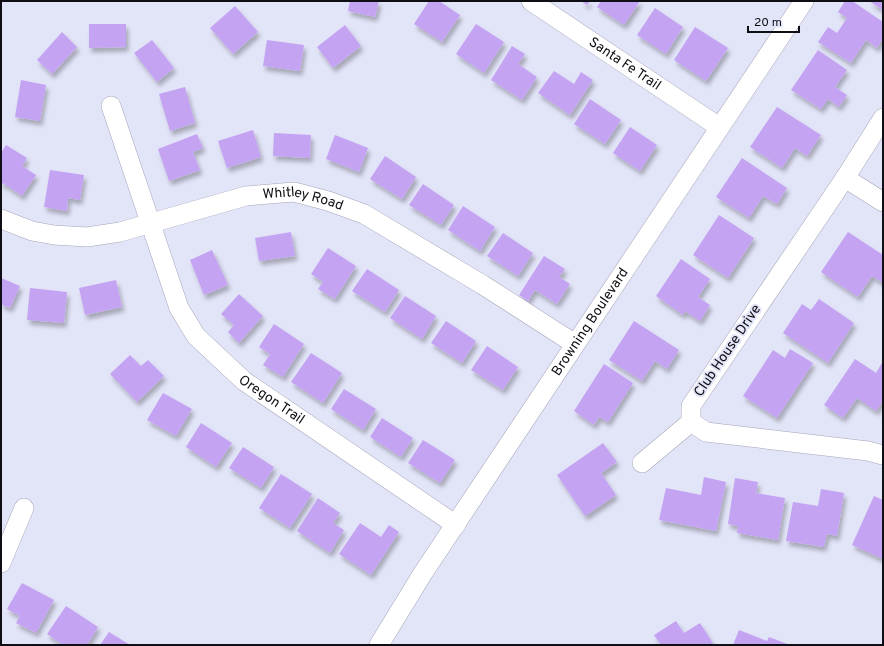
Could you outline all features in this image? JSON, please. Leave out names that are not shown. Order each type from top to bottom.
[{"type":"street","name":"Santa Fe Trail","points":[[531,1],[719,127]]},
{"type":"street","name":"Browning Boulevard","points":[[379,645],[423,573],[804,1]]},
{"type":"street","name":"Oregon Trail","points":[[111,106],[179,308],[196,336],[244,381],[456,525]]},
{"type":"street","name":"Club House Drive","points":[[691,422],[690,406],[845,178],[883,118]]},
{"type":"street","points":[[845,178],[883,202]]},
{"type":"street","name":"Whitley Road","points":[[1,219],[32,231],[54,236],[87,237],[120,232],[246,196],[294,192],[328,201],[364,214],[483,285],[575,344]]},
{"type":"street","points":[[642,463],[691,422],[706,432],[868,451],[883,455]]},
{"type":"street","points":[[1,563],[24,508]]},
{"type":"building","points":[[350,1],[379,1],[375,17],[348,11]]},
{"type":"building","points":[[429,1],[439,1],[460,15],[442,42],[414,24]]},
{"type":"building","points":[[581,1],[590,1],[587,5]]},
{"type":"building","points":[[601,1],[640,1],[624,25],[597,7]]},
{"type":"building","points":[[845,1],[852,1],[883,22],[883,38],[877,48],[866,40],[851,63],[818,42],[828,27],[837,33],[847,18],[838,12]]},
{"type":"building","points":[[869,1],[883,1],[883,10]]},
{"type":"building","points":[[235,6],[258,32],[233,54],[210,28]]},
{"type":"building","points":[[655,8],[683,27],[666,54],[637,35]]},
{"type":"building","points":[[89,24],[126,24],[126,47],[89,48]]},
{"type":"building","points":[[476,24],[504,42],[484,73],[456,54]]},
{"type":"building","points":[[345,25],[361,46],[333,68],[317,47]]},
{"type":"building","points":[[695,27],[728,48],[706,81],[674,60]]},
{"type":"building","points":[[62,32],[77,47],[52,74],[37,60]]},
{"type":"building","points":[[152,40],[174,68],[157,82],[134,53]]},
{"type":"building","points":[[267,40],[304,45],[300,71],[263,66]]},
{"type":"building","points":[[512,46],[525,54],[518,64],[537,77],[522,100],[491,80]]},
{"type":"building","points":[[818,50],[847,70],[835,87],[847,95],[839,107],[828,99],[821,109],[791,90]]},
{"type":"building","points":[[554,71],[574,84],[581,72],[593,80],[570,115],[538,93]]},
{"type":"building","points":[[21,80],[46,85],[40,121],[15,117]]},
{"type":"building","points":[[185,87],[195,123],[170,131],[159,94]]},
{"type":"building","points":[[590,99],[621,120],[605,144],[574,124]]},
{"type":"building","points":[[777,107],[821,135],[807,156],[795,148],[782,168],[750,147]]},
{"type":"building","points":[[630,127],[657,145],[640,171],[613,153]]},
{"type":"building","points":[[253,130],[261,157],[227,168],[218,141]]},
{"type":"building","points":[[274,133],[311,135],[310,158],[273,156]]},
{"type":"building","points":[[197,134],[203,148],[193,152],[200,170],[169,181],[158,149]]},
{"type":"building","points":[[335,135],[368,148],[359,172],[326,159]]},
{"type":"building","points":[[6,145],[27,158],[22,166],[36,175],[22,196],[3,183],[1,186],[1,153]]},
{"type":"building","points":[[385,156],[416,177],[402,199],[370,179]]},
{"type":"building","points":[[742,158],[787,188],[777,204],[763,196],[749,218],[716,197]]},
{"type":"building","points":[[50,170],[84,175],[80,200],[68,198],[67,211],[44,207]]},
{"type":"building","points":[[423,184],[454,205],[441,225],[409,205]]},
{"type":"building","points":[[463,206],[495,227],[480,251],[448,230]]},
{"type":"building","points":[[719,215],[754,238],[728,278],[693,255]]},
{"type":"building","points":[[291,232],[295,256],[259,261],[255,238]]},
{"type":"building","points":[[848,232],[883,255],[883,283],[872,276],[858,297],[821,272]]},
{"type":"building","points":[[503,233],[533,253],[518,276],[487,256]]},
{"type":"building","points":[[328,248],[356,266],[335,299],[318,289],[323,282],[311,274]]},
{"type":"building","points":[[212,250],[228,285],[204,295],[190,260]]},
{"type":"building","points":[[544,256],[565,269],[559,277],[570,284],[557,304],[535,290],[528,301],[519,295]]},
{"type":"building","points":[[681,259],[710,279],[698,297],[710,305],[700,321],[685,311],[683,315],[656,296]]},
{"type":"building","points":[[367,269],[399,290],[385,312],[352,291]]},
{"type":"building","points":[[1,278],[20,286],[10,308],[1,304]]},
{"type":"building","points":[[116,280],[122,307],[85,315],[79,288]]},
{"type":"building","points":[[30,288],[67,292],[64,323],[27,320]]},
{"type":"building","points":[[239,294],[263,316],[239,343],[228,332],[234,325],[221,314]]},
{"type":"building","points":[[405,296],[436,316],[422,339],[390,318]]},
{"type":"building","points":[[819,299],[854,323],[828,363],[783,333],[802,304],[811,310]]},
{"type":"building","points":[[446,321],[476,341],[462,363],[431,343]]},
{"type":"building","points":[[634,321],[679,350],[667,369],[655,361],[642,381],[609,360]]},
{"type":"building","points":[[274,324],[304,344],[283,377],[263,365],[270,354],[259,347]]},
{"type":"building","points":[[487,346],[518,367],[503,390],[471,370]]},
{"type":"building","points":[[790,349],[813,363],[777,418],[743,396],[773,350],[785,358]]},
{"type":"building","points":[[311,353],[342,373],[323,403],[291,382]]},
{"type":"building","points":[[130,355],[141,366],[148,360],[164,376],[137,402],[110,374]]},
{"type":"building","points":[[855,359],[876,373],[883,361],[883,401],[876,411],[857,398],[843,418],[824,405]]},
{"type":"building","points":[[604,364],[633,383],[608,422],[599,417],[594,425],[574,411]]},
{"type":"building","points":[[344,389],[376,409],[363,430],[331,409]]},
{"type":"building","points":[[163,393],[192,409],[176,436],[147,420]]},
{"type":"building","points":[[382,418],[413,438],[401,457],[370,437]]},
{"type":"building","points":[[201,423],[232,443],[216,467],[186,447]]},
{"type":"building","points":[[423,440],[455,460],[440,483],[408,463]]},
{"type":"building","points":[[603,443],[617,462],[601,473],[616,495],[585,516],[557,475]]},
{"type":"building","points":[[243,447],[274,467],[261,488],[229,468]]},
{"type":"building","points":[[281,474],[312,494],[290,528],[259,508]]},
{"type":"building","points":[[704,477],[726,482],[716,531],[659,520],[666,488],[701,495]]},
{"type":"building","points":[[735,478],[758,482],[756,493],[785,498],[778,540],[737,533],[738,526],[728,524]]},
{"type":"building","points":[[821,489],[844,493],[837,536],[827,534],[824,547],[786,541],[793,502],[818,506]]},
{"type":"building","points":[[874,496],[883,500],[883,559],[852,545]]},
{"type":"building","points":[[318,498],[340,513],[333,523],[344,530],[330,553],[297,531]]},
{"type":"building","points":[[360,523],[381,537],[389,525],[399,532],[371,575],[339,554]]},
{"type":"building","points":[[22,583],[54,600],[36,633],[16,623],[20,616],[7,609]]},
{"type":"building","points":[[66,606],[98,627],[87,645],[63,645],[47,634]]},
{"type":"building","points":[[676,621],[684,633],[700,623],[714,645],[661,645],[654,635]]},
{"type":"building","points":[[739,630],[767,641],[769,637],[790,645],[733,645]]},
{"type":"building","points":[[109,632],[130,645],[100,645]]}]
